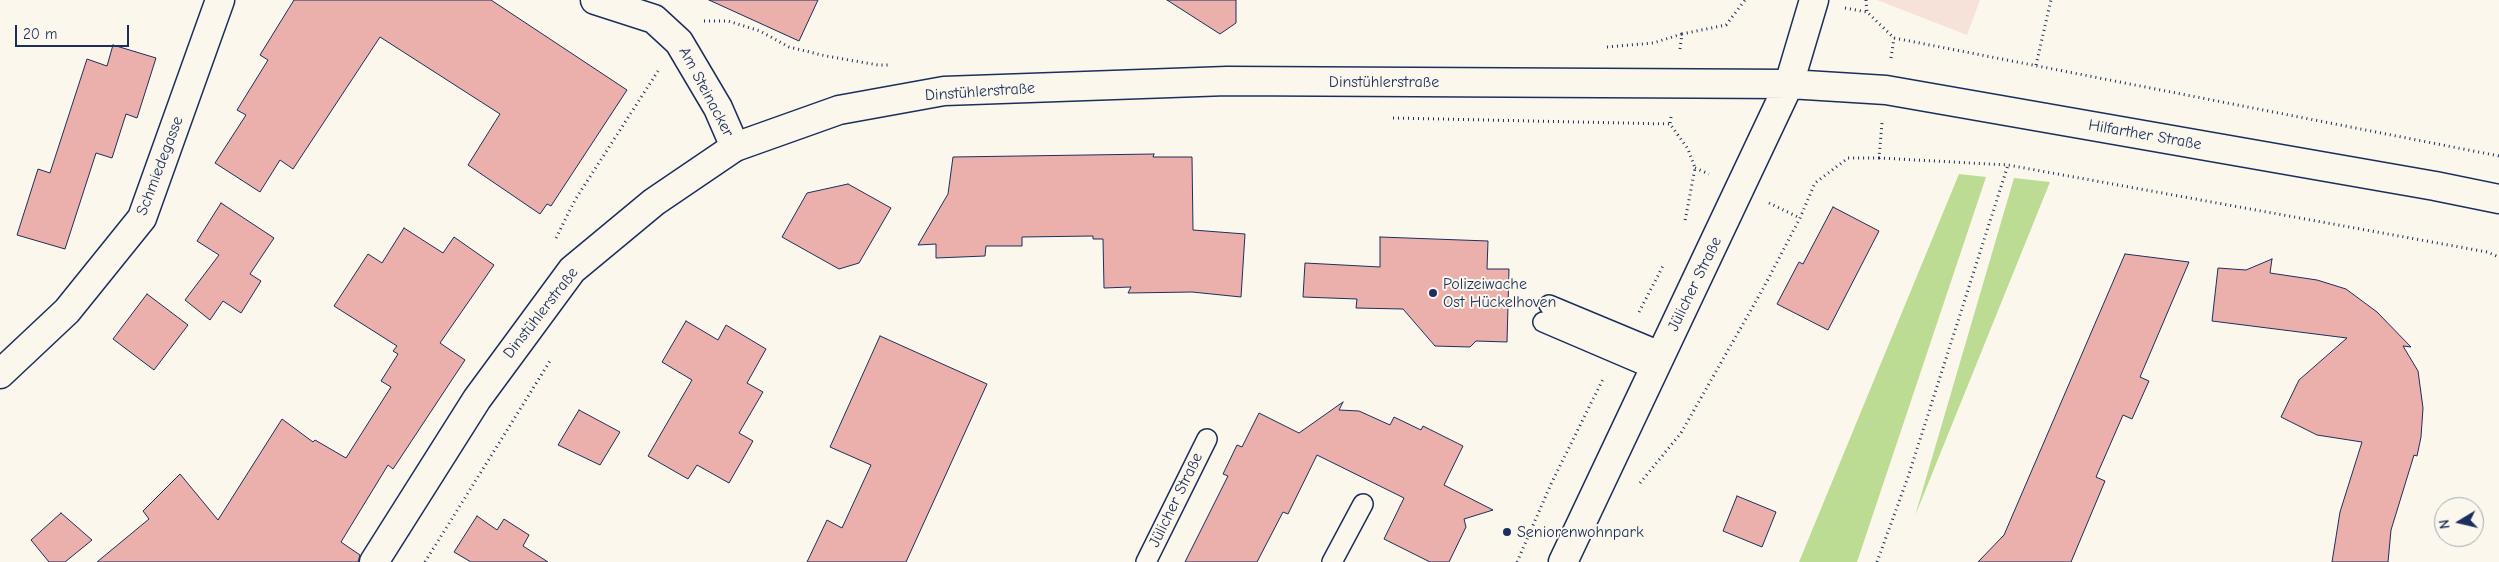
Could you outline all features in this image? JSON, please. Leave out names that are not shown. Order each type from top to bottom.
[{"type":"main road","name":"Schmiedegasse","points":[[0,374],[67,311],[142,218],[220,0]]},
{"type":"main road","name":"Am Steinacker","points":[[595,0],[659,10],[718,108],[735,147]]},
{"type":"main road","name":"Jülicher Straße","points":[[1563,562],[1657,361],[1741,190],[1789,84],[1814,0]]},
{"type":"main road","name":"Dinstühlerstraße","points":[[374,562],[477,399],[572,270],[654,202],[735,147],[839,110],[944,91],[1227,81],[1789,84]]},
{"type":"main road","name":"Hilfarther Straße","points":[[1789,84],[1886,90],[2426,184],[2499,199]]},
{"type":"lane","points":[[1546,314],[1657,361]]},
{"type":"lane","name":"Jülicher Straße","points":[[1146,562],[1207,438]]},
{"type":"lane","points":[[1332,562],[1363,504]]},
{"type":"path","points":[[1604,47],[1653,43],[1682,34],[1726,25],[1745,0]]},
{"type":"path","points":[[1814,0],[1867,12],[1894,38],[2499,156]]},
{"type":"path","points":[[1866,0],[1867,12]]},
{"type":"path","points":[[2036,65],[2051,0]]},
{"type":"path","points":[[555,241],[575,200],[608,146],[680,42],[704,21],[728,22],[760,31],[789,47],[817,54],[878,65],[898,64]]},
{"type":"path","points":[[1677,84],[1682,34]]},
{"type":"path","points":[[1879,158],[1886,90]]},
{"type":"path","points":[[1391,118],[1670,124]]},
{"type":"path","points":[[1639,484],[1681,433],[1768,278],[1800,218],[1815,183],[1848,158],[2008,165],[2477,250],[2499,257]]},
{"type":"path","points":[[1876,562],[1908,476],[2008,165]]},
{"type":"path","points":[[425,562],[551,359]]},
{"type":"shaded area","points":[[1877,0],[1980,0],[1967,35]]},
{"type":"green space","points":[[1959,174],[1986,177],[1857,562],[1799,562]]},
{"type":"green space","points":[[2014,178],[2050,182],[1915,516]]},
{"type":"building","points":[[294,0],[491,0],[627,90],[551,206],[547,204],[540,214],[468,165],[500,114],[380,37],[293,169],[280,160],[260,192],[215,163],[246,115],[237,110],[268,60],[260,55]]},
{"type":"building","points":[[709,0],[818,0],[799,41]]},
{"type":"building","points":[[1167,0],[1236,0],[1236,23],[1220,34]]},
{"type":"building","points":[[113,45],[156,58],[137,118],[126,114],[112,158],[96,153],[65,249],[17,235],[38,169],[50,173],[87,59],[107,66]]},
{"type":"building","points":[[1154,154],[1153,157],[1192,157],[1193,230],[1245,234],[1241,297],[1192,292],[1128,293],[1131,287],[1104,288],[1103,239],[1093,239],[1093,236],[1022,237],[1022,246],[986,246],[985,256],[936,258],[936,244],[918,245],[948,194],[953,157]]},
{"type":"building","points":[[848,184],[891,208],[859,263],[839,269],[782,237],[807,193]]},
{"type":"building","points":[[221,203],[274,238],[250,274],[261,281],[241,313],[223,301],[210,320],[185,300],[219,255],[197,241]]},
{"type":"building","points":[[1833,207],[1879,231],[1828,330],[1777,304],[1799,262],[1803,264]]},
{"type":"building","points":[[404,228],[443,253],[454,237],[494,265],[440,343],[465,360],[393,469],[388,465],[341,542],[360,555],[358,562],[97,562],[149,519],[143,511],[180,474],[218,520],[282,419],[313,442],[315,440],[346,458],[391,387],[381,381],[398,354],[393,351],[397,346],[334,306],[368,254],[382,263]]},
{"type":"building","name":"Polizeiwache Ost Hückelhoven","points":[[1380,237],[1488,241],[1487,269],[1509,269],[1507,342],[1476,341],[1470,347],[1435,346],[1403,309],[1356,308],[1357,299],[1303,297],[1305,263],[1380,267]]},
{"type":"building","points":[[2125,254],[2189,262],[2140,377],[2149,381],[2132,419],[2123,415],[2096,477],[2105,481],[2071,562],[1978,562],[2004,535]]},
{"type":"building","points":[[2272,259],[2270,273],[2317,280],[2346,289],[2377,312],[2411,347],[2403,346],[2418,371],[2423,408],[2421,437],[2417,456],[2414,455],[2391,530],[2388,562],[2332,562],[2340,512],[2362,442],[2317,435],[2281,417],[2299,380],[2347,338],[2212,321],[2218,268],[2246,270]]},
{"type":"building","points":[[147,294],[188,325],[154,370],[113,339]]},
{"type":"building","points":[[686,321],[718,340],[726,325],[766,349],[747,383],[763,392],[739,433],[753,441],[729,483],[697,465],[688,479],[648,456],[692,380],[662,362]]},
{"type":"building","points":[[880,336],[987,384],[906,562],[807,562],[827,520],[842,528],[871,465],[830,447]]},
{"type":"building","points":[[1343,402],[1339,410],[1359,411],[1390,425],[1394,417],[1421,430],[1423,426],[1463,446],[1444,485],[1493,510],[1464,519],[1466,527],[1449,562],[1430,562],[1384,539],[1404,498],[1317,455],[1288,514],[1283,512],[1257,562],[1185,562],[1228,476],[1223,474],[1237,445],[1242,447],[1259,413],[1299,433]]},
{"type":"building","points":[[579,410],[620,432],[600,465],[558,445]]},
{"type":"building","points":[[1737,496],[1776,512],[1762,547],[1723,531]]},
{"type":"building","points":[[61,513],[92,540],[65,562],[49,562],[31,540]]},
{"type":"building","points":[[477,516],[497,530],[504,519],[529,535],[523,546],[548,562],[471,562],[454,552]]},
{"type":"place","name":"Polizeiwache Ost Hückelhoven","points":[[1433,293]]},
{"type":"place","name":"Seniorenwohnpark","points":[[1507,532]]}]
